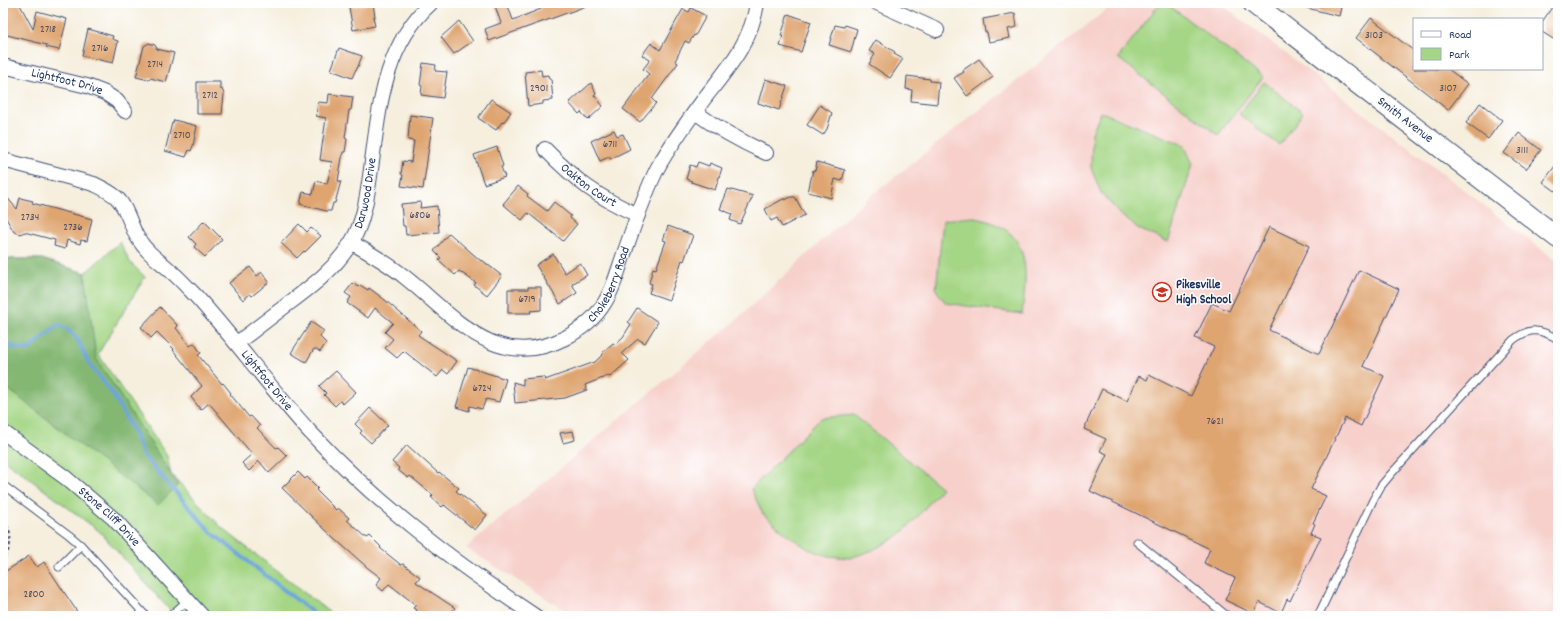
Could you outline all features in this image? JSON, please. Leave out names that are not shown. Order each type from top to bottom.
[{"type":"main road","name":"Smith Avenue","points":[[1253,3],[1558,238]]},
{"type":"street","name":"Chokeberry Road","points":[[352,242],[405,277],[461,325],[479,337],[498,345],[517,348],[537,348],[557,342],[577,332],[593,320],[605,302],[614,282],[647,190],[659,166],[695,112],[731,65],[745,43],[752,27],[757,3]]},
{"type":"street","points":[[877,3],[937,30]]},
{"type":"street","name":"Darwood Drive","points":[[237,343],[322,279],[352,242],[360,223],[367,193],[384,84],[397,47],[423,6]]},
{"type":"street","name":"Lightfoot Drive","points":[[3,66],[86,86],[105,93],[117,101],[125,111]]},
{"type":"street","points":[[695,112],[739,141],[766,153]]},
{"type":"street","name":"Oakton Court","points":[[545,149],[584,186],[613,205],[638,215]]},
{"type":"street","name":"Lightfoot Drive","points":[[3,160],[94,184],[107,190],[117,198],[125,209],[137,237],[147,251],[173,272],[237,343],[284,402],[338,461],[384,504],[444,553],[479,579],[535,616]]},
{"type":"street","name":"Stone Cliff Drive","points":[[3,432],[54,468],[92,499],[134,540],[202,616]]},
{"type":"lane","points":[[1318,616],[1373,500],[1381,486],[1391,474],[1513,340],[1522,333],[1532,330],[1542,332],[1558,339]]},
{"type":"lane","points":[[3,485],[81,545],[145,616]]},
{"type":"lane","points":[[1137,542],[1227,616]]},
{"type":"lane","points":[[59,567],[81,545]]},
{"type":"lane","points":[[170,616],[188,600]]},
{"type":"path","points":[[3,521],[7,525],[10,540],[7,552],[3,559]]},
{"type":"shaded area","name":"Pikesville High School","points":[[1115,3],[1220,3],[1558,262],[1558,616],[574,616],[466,548],[735,321],[867,199]]},
{"type":"green space","points":[[1160,3],[1166,3],[1263,77],[1218,135],[1118,58]]},
{"type":"green space","points":[[1264,82],[1303,113],[1279,145],[1239,114]]},
{"type":"green space","points":[[1101,112],[1184,145],[1193,164],[1168,242],[1139,229],[1122,216],[1101,193],[1091,168],[1092,133]]},
{"type":"green space","points":[[972,217],[990,222],[1006,230],[1015,239],[1021,249],[1025,274],[1022,314],[946,303],[936,290],[943,220]]},
{"type":"green space","points":[[120,242],[130,262],[145,277],[98,354],[167,456],[171,474],[222,528],[334,616],[175,616],[99,531],[3,459],[3,259],[42,259],[85,273]]},
{"type":"green space","points":[[3,259],[42,259],[85,273],[96,358],[178,485],[158,505],[3,385]]},
{"type":"green space","points":[[854,415],[942,488],[913,522],[898,536],[873,550],[850,558],[828,556],[808,549],[785,533],[763,514],[751,489],[821,418]]},
{"type":"building","points":[[7,3],[19,3],[33,29],[37,11],[67,19],[59,50],[46,47],[47,45],[3,34],[3,7],[6,7]]},
{"type":"building","points":[[373,3],[375,17],[373,17],[375,26],[353,30],[349,7]]},
{"type":"building","points":[[494,3],[507,3],[513,20],[541,9],[539,3],[592,4],[489,41],[485,29],[501,23]]},
{"type":"building","points":[[1304,3],[1342,3],[1339,16],[1303,7]]},
{"type":"building","points":[[1555,3],[1558,3],[1558,42],[1543,33],[1543,21]]},
{"type":"building","points":[[691,8],[706,16],[695,36],[694,35],[689,43],[685,41],[675,61],[678,63],[652,99],[656,103],[640,122],[623,109],[649,74],[643,69],[650,60],[642,55],[651,43],[660,50],[683,9],[689,12]]},
{"type":"building","points":[[1015,13],[1017,27],[1008,29],[1010,38],[989,42],[987,32],[985,32],[983,19]]},
{"type":"building","points":[[788,14],[811,22],[801,52],[780,46],[783,36],[781,36]]},
{"type":"building","points":[[1371,18],[1413,50],[1413,70],[1449,70],[1468,84],[1448,110],[1356,38]]},
{"type":"building","points":[[459,21],[473,41],[454,54],[441,37]]},
{"type":"building","points":[[835,25],[844,27],[845,25],[857,29],[851,52],[829,45]]},
{"type":"building","points":[[88,29],[113,36],[112,39],[118,41],[113,63],[82,56]]},
{"type":"building","points":[[876,40],[903,59],[890,78],[869,64],[875,54],[869,51]]},
{"type":"building","points":[[149,43],[155,45],[157,49],[174,53],[166,82],[150,78],[149,80],[136,77],[144,46]]},
{"type":"building","points":[[339,48],[362,56],[352,78],[331,70]]},
{"type":"building","points":[[979,59],[993,77],[967,96],[954,78],[964,72],[963,70]]},
{"type":"building","points":[[423,63],[436,65],[435,71],[447,72],[443,98],[421,95],[422,86],[420,85]]},
{"type":"building","points":[[541,70],[542,76],[548,75],[549,79],[551,79],[553,100],[543,101],[543,104],[528,106],[525,72]]},
{"type":"building","points":[[907,76],[930,79],[930,81],[939,82],[937,104],[911,101],[912,90],[906,89]]},
{"type":"building","points":[[765,79],[787,86],[779,110],[758,103]]},
{"type":"building","points":[[197,82],[220,82],[220,89],[222,89],[224,94],[222,114],[197,114]]},
{"type":"building","points":[[591,83],[596,93],[594,95],[603,106],[588,120],[581,112],[579,114],[569,103]]},
{"type":"building","points":[[329,94],[353,97],[351,110],[349,110],[345,138],[347,139],[345,152],[343,152],[338,181],[341,181],[335,203],[333,203],[331,211],[326,211],[300,204],[303,192],[313,194],[316,181],[327,184],[332,162],[320,160],[326,118],[316,116],[318,102],[328,103]]},
{"type":"building","points":[[491,99],[511,112],[496,130],[478,118]]},
{"type":"building","points":[[1480,103],[1502,120],[1488,139],[1466,123]]},
{"type":"building","points":[[820,105],[832,113],[827,129],[823,135],[807,125]]},
{"type":"building","points":[[410,115],[433,118],[423,189],[401,186],[403,161],[411,162],[414,141],[408,140]]},
{"type":"building","points":[[174,120],[197,126],[193,146],[191,151],[189,150],[186,157],[165,151]]},
{"type":"building","points":[[614,130],[617,136],[623,134],[630,149],[610,159],[609,157],[600,161],[591,141]]},
{"type":"building","points":[[1519,133],[1541,150],[1526,169],[1504,153]]},
{"type":"building","points":[[497,147],[503,166],[501,167],[505,177],[484,184],[474,155]]},
{"type":"building","points":[[698,162],[709,166],[710,163],[722,168],[715,190],[686,179],[690,165],[696,167]]},
{"type":"building","points":[[817,162],[845,170],[842,181],[835,179],[831,198],[808,192],[813,170],[815,171]]},
{"type":"building","points":[[1558,162],[1558,193],[1543,182]]},
{"type":"building","points":[[518,186],[528,194],[527,196],[547,211],[554,202],[571,216],[570,218],[577,224],[563,241],[528,213],[522,220],[503,204]]},
{"type":"building","points":[[728,189],[753,196],[740,224],[730,220],[732,214],[720,209]]},
{"type":"building","points":[[3,193],[17,209],[20,198],[33,201],[32,203],[92,219],[87,241],[81,240],[80,244],[67,240],[65,249],[54,246],[55,240],[24,232],[21,234],[14,232],[3,213]]},
{"type":"building","points":[[795,197],[805,215],[782,227],[777,218],[771,221],[765,209],[785,198],[785,200]]},
{"type":"building","points":[[421,202],[420,208],[437,206],[439,232],[406,235],[405,226],[403,226],[401,204]]},
{"type":"building","points":[[204,221],[222,239],[205,257],[194,247],[196,244],[189,237]]},
{"type":"building","points":[[299,224],[307,232],[311,228],[321,236],[297,258],[281,243]]},
{"type":"building","points":[[668,226],[693,235],[684,261],[682,260],[669,300],[649,293],[652,284],[649,283],[653,268],[656,269],[666,241],[663,240]]},
{"type":"building","points":[[1269,227],[1309,246],[1269,330],[1319,354],[1359,270],[1399,289],[1363,366],[1384,376],[1361,426],[1345,418],[1311,489],[1326,496],[1313,523],[1315,524],[1311,533],[1321,537],[1290,601],[1287,599],[1281,613],[1259,602],[1254,614],[1225,600],[1235,578],[1204,563],[1210,549],[1090,491],[1107,454],[1100,451],[1106,439],[1084,429],[1102,389],[1127,401],[1139,376],[1147,380],[1149,375],[1191,396],[1214,347],[1195,338],[1212,303],[1229,311]]},
{"type":"building","points":[[449,233],[481,261],[482,260],[502,276],[487,295],[474,285],[476,283],[459,271],[455,275],[439,260],[441,258],[434,251]]},
{"type":"building","points":[[553,254],[565,273],[580,263],[587,275],[572,284],[577,293],[560,304],[536,265]]},
{"type":"building","points":[[250,267],[257,276],[262,272],[269,282],[252,296],[250,294],[243,300],[229,283]]},
{"type":"building","points":[[353,283],[358,287],[360,285],[368,290],[369,288],[385,300],[421,331],[418,335],[457,361],[448,374],[443,370],[437,377],[404,351],[397,358],[385,348],[393,339],[385,332],[393,323],[375,308],[368,318],[347,303],[351,297],[345,293]]},
{"type":"building","points":[[528,287],[541,287],[541,310],[530,311],[531,313],[508,313],[508,289],[528,289]]},
{"type":"building","points":[[160,307],[178,326],[176,328],[190,346],[194,343],[201,353],[198,355],[222,384],[223,383],[249,417],[251,416],[260,426],[257,428],[276,448],[278,447],[287,456],[269,473],[259,461],[249,471],[242,463],[252,454],[209,403],[201,410],[191,397],[202,386],[173,350],[174,349],[157,332],[151,338],[141,327]]},
{"type":"building","points":[[637,308],[658,322],[645,343],[638,339],[622,353],[629,360],[610,377],[608,376],[585,385],[587,390],[565,398],[515,403],[513,382],[523,385],[523,379],[544,377],[545,380],[595,362],[613,343],[615,344],[623,337],[631,324],[628,322]]},
{"type":"building","points":[[311,322],[324,331],[320,337],[326,343],[320,352],[314,349],[306,362],[291,353]]},
{"type":"building","points":[[468,367],[506,379],[499,402],[486,399],[482,409],[470,406],[469,411],[456,407]]},
{"type":"building","points":[[336,371],[356,392],[343,404],[340,401],[335,406],[324,395],[326,393],[319,386]]},
{"type":"building","points":[[370,408],[388,425],[371,443],[360,433],[362,431],[355,424]]},
{"type":"building","points":[[573,431],[575,440],[563,443],[560,433]]},
{"type":"building","points":[[407,445],[438,473],[439,472],[459,488],[456,491],[487,515],[475,530],[444,505],[442,507],[431,497],[433,495],[410,476],[408,478],[398,470],[399,468],[392,462]]},
{"type":"building","points":[[298,472],[305,479],[307,477],[318,488],[316,490],[336,510],[338,508],[349,518],[347,520],[367,538],[370,536],[381,547],[380,548],[401,565],[403,564],[420,577],[416,582],[455,608],[449,616],[425,616],[413,608],[416,605],[389,584],[383,591],[376,585],[381,578],[334,538],[282,488]]},
{"type":"building","points":[[29,556],[37,567],[44,562],[80,616],[3,616],[3,573]]},
{"type":"waterway","points":[[3,341],[15,348],[28,350],[58,325],[68,329],[78,340],[88,362],[112,393],[134,432],[143,455],[211,532],[317,616]]},
{"type":"place","name":"Pikesville High School","points":[[1162,292]]}]
